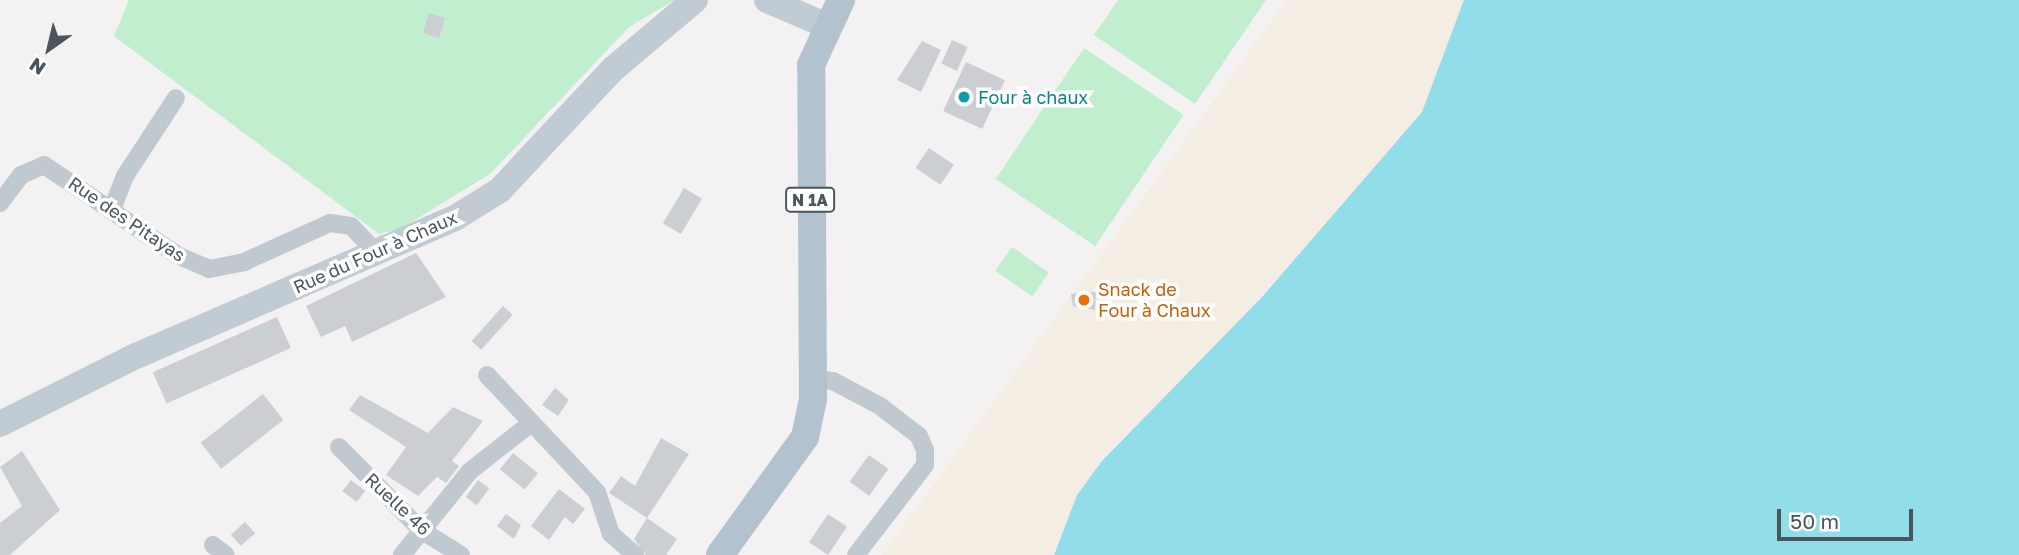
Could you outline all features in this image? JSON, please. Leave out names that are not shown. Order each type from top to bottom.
[{"type":"main road","name":"Rue du Four à Chaux","points":[[15,415],[376,252],[500,190],[613,69],[695,0]]},
{"type":"main road","points":[[767,0],[825,24]]},
{"type":"main road","name":"N 1A","points":[[720,555],[805,437],[811,378],[808,106],[811,65],[825,24],[841,0]]},
{"type":"street","points":[[113,207],[125,176],[176,98]]},
{"type":"street","name":"Rue des Pitayas","points":[[0,203],[21,175],[44,165],[113,207],[178,256],[209,269],[244,262],[330,223],[351,226],[376,252]]},
{"type":"street","points":[[487,375],[530,424],[597,492],[611,534],[635,555]]},
{"type":"street","points":[[811,378],[834,381],[904,421],[919,436],[925,465],[856,555]]},
{"type":"street","points":[[402,555],[470,471],[530,424]]},
{"type":"street","name":"Ruelle 46","points":[[339,447],[421,530],[461,555]]},
{"type":"green space","points":[[129,0],[675,0],[629,27],[490,174],[400,229],[379,234],[114,36]]},
{"type":"green space","points":[[1118,0],[1266,0],[1195,104],[1094,35]]},
{"type":"green space","points":[[1084,48],[1183,115],[1095,246],[996,179]]},
{"type":"green space","points":[[1012,247],[1049,273],[1032,297],[995,271]]},
{"type":"sand","points":[[1287,0],[1464,0],[1422,112],[1262,297],[1102,461],[1077,495],[1052,555],[882,555]]},
{"type":"water","points":[[1464,0],[2019,0],[2019,555],[1054,555],[1077,495],[1102,461],[1262,297],[1422,112]]},
{"type":"building","points":[[429,13],[445,18],[439,38],[423,33]]},
{"type":"building","name":"Four à chaux","points":[[952,40],[968,47],[957,71],[941,64]]},
{"type":"building","points":[[922,41],[941,50],[921,92],[897,80]]},
{"type":"building","points":[[966,62],[1005,80],[982,129],[943,111]]},
{"type":"building","points":[[929,148],[954,165],[940,185],[916,168]]},
{"type":"building","points":[[684,188],[702,199],[681,234],[663,223]]},
{"type":"building","points":[[416,253],[446,297],[352,342],[345,326],[321,337],[306,306]]},
{"type":"building","points":[[1096,292],[1095,310],[1073,306],[1071,294]]},
{"type":"building","points":[[503,306],[513,315],[481,350],[472,341]]},
{"type":"building","points":[[277,317],[291,348],[167,403],[153,372]]},
{"type":"building","points":[[555,388],[569,400],[558,416],[542,405]]},
{"type":"building","points":[[263,394],[283,420],[221,469],[201,443]]},
{"type":"building","points":[[360,395],[428,433],[453,407],[483,421],[452,461],[459,466],[446,483],[437,477],[418,496],[386,475],[406,447],[349,410]]},
{"type":"building","points":[[661,438],[689,454],[647,518],[609,493],[621,476],[635,486]]},
{"type":"building","points":[[22,451],[60,510],[10,555],[0,555],[0,523],[22,506],[0,467]]},
{"type":"building","points":[[513,453],[538,473],[525,489],[500,469]]},
{"type":"building","points":[[869,455],[888,469],[869,496],[850,482]]},
{"type":"building","points":[[351,480],[365,491],[357,502],[342,491]]},
{"type":"building","points":[[478,480],[489,488],[477,505],[466,497]]},
{"type":"building","points":[[559,489],[585,509],[573,524],[565,517],[549,540],[531,526]]},
{"type":"building","points":[[506,514],[521,525],[514,539],[497,526]]},
{"type":"building","points":[[828,514],[847,527],[828,555],[809,542]]},
{"type":"building","points":[[647,518],[677,539],[666,555],[646,555],[634,539]]},
{"type":"building","points":[[245,522],[255,533],[241,546],[231,535]]},
{"type":"place","name":"Four à chaux","points":[[964,97]]},
{"type":"place","name":"Snack de Four à Chaux","points":[[1084,300]]}]
